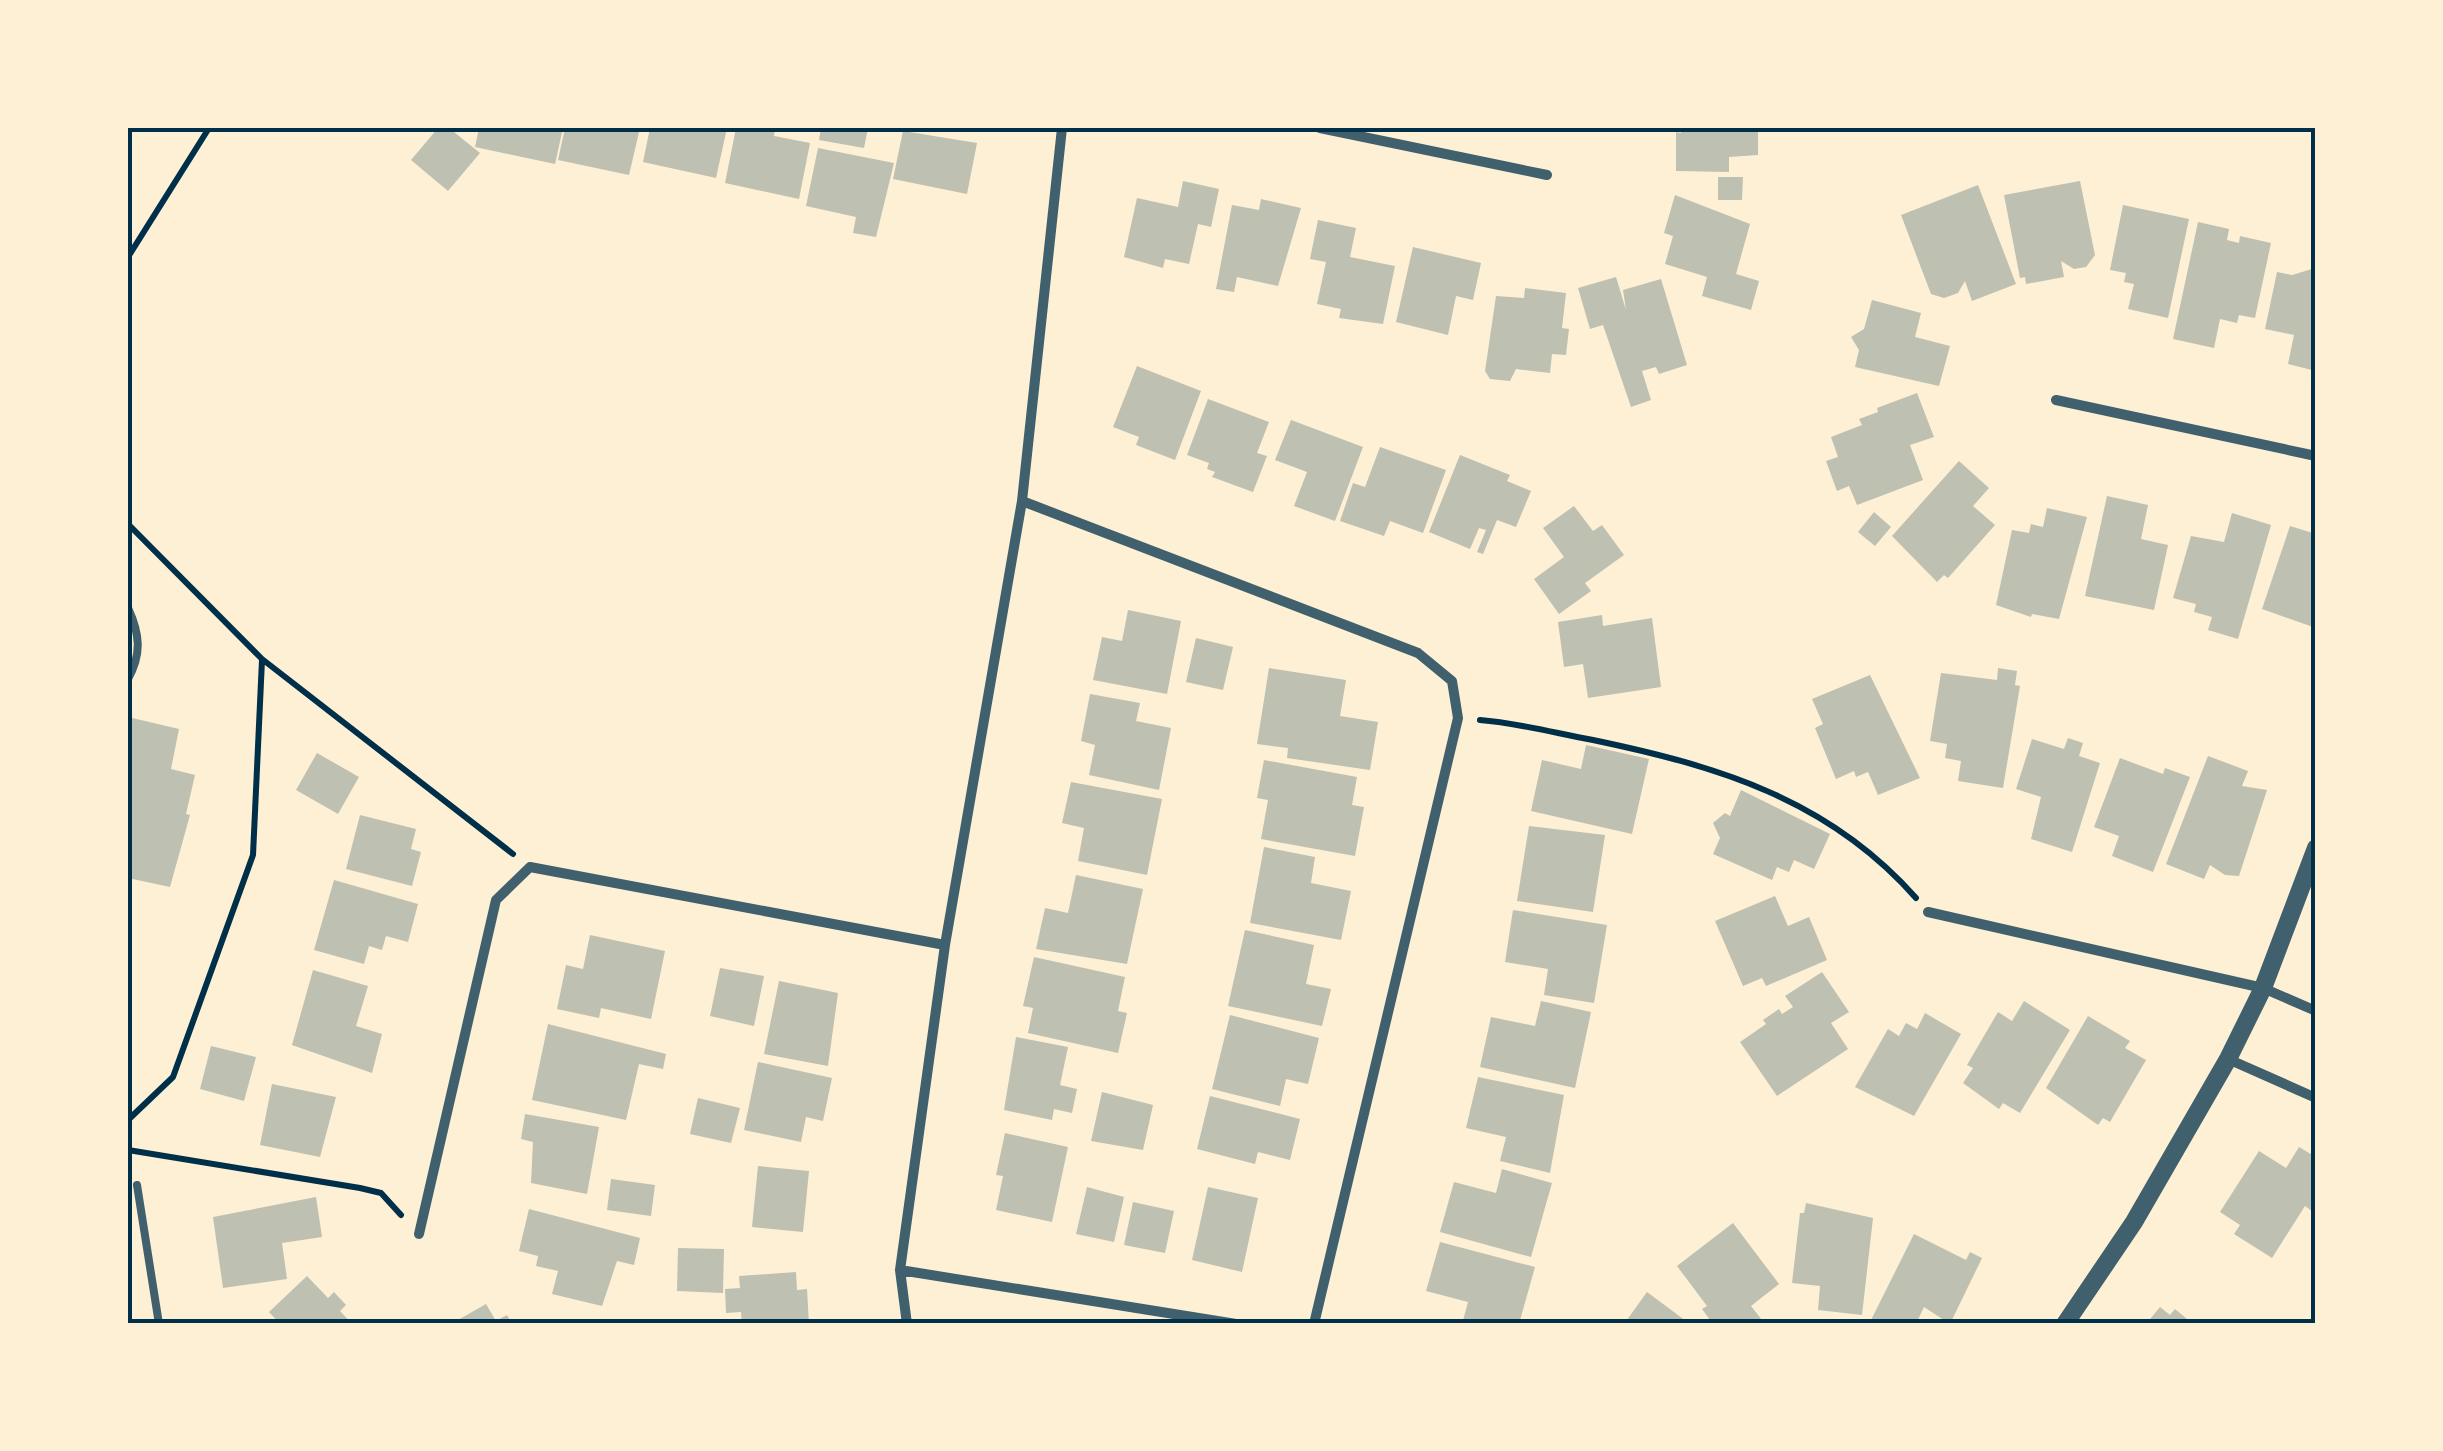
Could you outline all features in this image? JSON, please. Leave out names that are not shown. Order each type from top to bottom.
[{"type":"street","points":[[907,1324],[900,1270],[945,945],[1022,501],[1062,128]]},
{"type":"street","points":[[1320,128],[1547,175]]},
{"type":"street","points":[[2056,400],[2316,456]]},
{"type":"street","points":[[1022,501],[1418,653],[1452,681],[1458,718],[1314,1324]]},
{"type":"street","points":[[2065,1324],[2134,1222],[2228,1059],[2263,988],[2316,848]]},
{"type":"street","points":[[419,1234],[496,900],[530,866],[945,945]]},
{"type":"street","points":[[1928,912],[2263,988],[2316,1011]]},
{"type":"street","points":[[2228,1059],[2316,1098]]},
{"type":"street","points":[[900,1270],[1236,1324]]},
{"type":"lane","points":[[128,608],[138,632],[136,663],[128,679]]},
{"type":"lane","points":[[136,1184],[159,1324]]},
{"type":"path","points":[[128,258],[210,128]]},
{"type":"path","points":[[128,524],[262,659],[530,866]]},
{"type":"path","points":[[128,1120],[173,1076],[252,855],[262,659]]},
{"type":"path","points":[[1458,718],[1502,722],[1692,761],[1797,802],[1888,866],[1928,912]]},
{"type":"path","points":[[128,1150],[381,1193],[419,1234]]},
{"type":"building","points":[[438,128],[449,128],[480,153],[448,191],[411,160]]},
{"type":"building","points":[[479,128],[563,128],[555,164],[475,147]]},
{"type":"building","points":[[565,128],[640,128],[629,175],[558,160]]},
{"type":"building","points":[[650,128],[727,128],[716,178],[643,162]]},
{"type":"building","points":[[736,128],[775,128],[774,136],[810,143],[799,199],[725,183]]},
{"type":"building","points":[[821,128],[868,128],[864,148],[819,140]]},
{"type":"building","points":[[1681,128],[1758,128],[1758,155],[1729,157],[1729,172],[1676,171],[1676,132],[1681,133]]},
{"type":"building","points":[[903,131],[977,143],[967,194],[893,179]]},
{"type":"building","points":[[818,148],[894,163],[876,237],[853,233],[856,217],[806,206]]},
{"type":"building","points":[[1718,177],[1743,177],[1742,200],[1718,200]]},
{"type":"building","points":[[1183,181],[1219,189],[1211,227],[1198,224],[1189,264],[1165,259],[1163,268],[1124,257],[1137,198],[1178,207]]},
{"type":"building","points":[[2080,181],[2095,255],[2086,267],[2074,269],[2061,261],[2064,277],[2026,284],[2025,277],[2020,278],[2004,195]]},
{"type":"building","points":[[1978,185],[2016,284],[1972,301],[1965,281],[1958,293],[1944,298],[1931,294],[1901,215]]},
{"type":"building","points":[[1675,195],[1750,224],[1736,274],[1759,281],[1751,310],[1702,296],[1707,277],[1665,264],[1673,236],[1664,233]]},
{"type":"building","points":[[1261,199],[1301,208],[1278,286],[1237,277],[1234,292],[1216,289],[1232,205],[1259,210]]},
{"type":"building","points":[[2123,205],[2189,219],[2168,318],[2128,309],[2134,284],[2124,282],[2126,273],[2110,270]]},
{"type":"building","points":[[1318,220],[1356,228],[1350,257],[1395,266],[1383,324],[1339,318],[1341,309],[1317,304],[1326,262],[1310,259]]},
{"type":"building","points":[[2198,222],[2229,229],[2227,240],[2239,243],[2240,236],[2271,243],[2255,318],[2239,315],[2237,323],[2220,319],[2214,348],[2173,339]]},
{"type":"building","points":[[1413,247],[1481,263],[1473,300],[1456,296],[1448,335],[1396,322]]},
{"type":"building","points":[[2316,271],[2316,371],[2288,364],[2294,335],[2265,329],[2277,272],[2292,275]]},
{"type":"building","points":[[1616,277],[1626,310],[1623,290],[1661,279],[1687,365],[1659,374],[1656,367],[1642,371],[1651,400],[1631,407],[1603,325],[1590,329],[1578,288]]},
{"type":"building","points":[[1525,288],[1566,293],[1562,328],[1569,329],[1566,355],[1552,354],[1550,373],[1516,369],[1510,381],[1490,379],[1485,371],[1496,296],[1524,298]]},
{"type":"building","points":[[1872,300],[1921,313],[1915,337],[1950,346],[1939,386],[1855,367],[1859,350],[1851,337],[1864,329]]},
{"type":"building","points":[[1137,366],[1201,391],[1175,460],[1136,445],[1139,437],[1113,427]]},
{"type":"building","points":[[1917,393],[1934,437],[1910,445],[1923,480],[1857,505],[1849,486],[1837,491],[1826,461],[1838,457],[1831,437],[1862,425],[1859,419],[1878,412],[1877,408]]},
{"type":"building","points":[[1208,399],[1269,422],[1257,453],[1267,456],[1253,492],[1212,477],[1215,472],[1207,469],[1209,463],[1187,455]]},
{"type":"building","points":[[1291,420],[1363,447],[1335,521],[1294,506],[1307,472],[1275,460]]},
{"type":"building","points":[[1380,447],[1446,470],[1423,533],[1390,521],[1384,536],[1340,521],[1353,483],[1365,487]]},
{"type":"building","points":[[1460,455],[1510,475],[1507,481],[1531,491],[1516,527],[1497,520],[1483,554],[1477,552],[1486,530],[1479,528],[1470,549],[1429,532]]},
{"type":"building","points":[[1959,461],[1989,488],[1973,506],[1995,525],[1948,578],[1944,575],[1937,582],[1892,536]]},
{"type":"building","points":[[2107,496],[2148,505],[2141,539],[2168,545],[2154,610],[2085,596]]},
{"type":"building","points":[[1574,506],[1593,531],[1602,525],[1624,555],[1585,583],[1591,591],[1559,614],[1534,579],[1564,557],[1543,528]]},
{"type":"building","points":[[2047,508],[2087,517],[2059,619],[2032,614],[2031,617],[1996,605],[2012,530],[2029,533],[2031,524],[2043,527]]},
{"type":"building","points":[[1874,512],[1891,527],[1875,546],[1858,532]]},
{"type":"building","points":[[2232,513],[2271,525],[2238,639],[2208,630],[2212,617],[2194,612],[2196,604],[2173,598],[2191,536],[2224,542]]},
{"type":"building","points":[[2290,526],[2316,534],[2316,628],[2262,609]]},
{"type":"building","points":[[1128,610],[1181,621],[1167,694],[1093,680],[1102,637],[1122,641]]},
{"type":"building","points":[[1602,615],[1603,626],[1652,618],[1661,687],[1588,698],[1583,664],[1564,667],[1558,622]]},
{"type":"building","points":[[1196,638],[1233,647],[1223,690],[1186,682]]},
{"type":"building","points":[[1269,668],[1346,680],[1340,716],[1378,722],[1370,770],[1287,758],[1288,748],[1257,744]]},
{"type":"building","points":[[1998,668],[2017,671],[2015,685],[2020,686],[2003,788],[1958,781],[1961,761],[1945,758],[1947,744],[1930,741],[1941,673],[1997,680]]},
{"type":"building","points":[[1870,675],[1920,778],[1878,795],[1868,772],[1856,777],[1854,771],[1836,779],[1815,728],[1823,724],[1812,699]]},
{"type":"building","points":[[1090,694],[1140,703],[1136,721],[1171,728],[1159,790],[1089,775],[1095,745],[1081,741]]},
{"type":"building","points":[[128,717],[179,729],[171,769],[195,775],[186,814],[190,815],[170,887],[128,878]]},
{"type":"building","points":[[2068,738],[2083,743],[2079,756],[2100,763],[2072,852],[2031,839],[2041,797],[2016,789],[2032,739],[2064,749]]},
{"type":"building","points":[[1586,745],[1649,759],[1632,834],[1531,811],[1542,760],[1581,769]]},
{"type":"building","points":[[317,753],[359,777],[338,814],[296,790]]},
{"type":"building","points":[[2208,756],[2248,771],[2242,786],[2267,790],[2239,876],[2225,875],[2210,865],[2204,879],[2166,864]]},
{"type":"building","points":[[2120,758],[2163,774],[2165,768],[2190,777],[2153,872],[2112,856],[2119,836],[2094,827]]},
{"type":"building","points":[[1264,760],[1357,777],[1352,805],[1364,807],[1355,856],[1261,839],[1268,800],[1257,798]]},
{"type":"building","points":[[1071,782],[1162,799],[1147,875],[1078,861],[1084,828],[1062,823]]},
{"type":"building","points":[[1741,790],[1830,834],[1814,869],[1794,860],[1789,872],[1777,867],[1772,880],[1713,854],[1720,838],[1713,823],[1725,813],[1730,816]]},
{"type":"building","points":[[360,815],[416,829],[411,849],[421,852],[412,886],[346,869]]},
{"type":"building","points":[[1529,826],[1605,835],[1593,912],[1517,901]]},
{"type":"building","points":[[1264,847],[1315,857],[1311,883],[1351,891],[1341,940],[1250,923]]},
{"type":"building","points":[[1076,875],[1143,889],[1127,964],[1036,949],[1045,908],[1068,913]]},
{"type":"building","points":[[334,880],[418,904],[408,942],[386,936],[382,950],[369,946],[364,964],[314,950]]},
{"type":"building","points":[[1775,896],[1788,926],[1809,917],[1827,960],[1766,986],[1762,978],[1743,986],[1715,921]]},
{"type":"building","points":[[1513,910],[1607,925],[1594,1003],[1544,995],[1548,969],[1505,962]]},
{"type":"building","points":[[1245,930],[1314,945],[1306,984],[1331,989],[1322,1026],[1228,1006]]},
{"type":"building","points":[[590,935],[665,951],[651,1019],[601,1008],[599,1018],[557,1009],[566,965],[583,969]]},
{"type":"building","points":[[1034,957],[1125,977],[1118,1011],[1127,1013],[1118,1053],[1028,1033],[1033,1008],[1023,1006]]},
{"type":"building","points":[[720,968],[764,976],[754,1026],[710,1016]]},
{"type":"building","points":[[313,970],[368,986],[356,1026],[382,1034],[372,1073],[292,1045]]},
{"type":"building","points":[[1822,972],[1849,1012],[1831,1023],[1848,1049],[1777,1096],[1740,1042],[1766,1024],[1763,1020],[1779,1009],[1782,1014],[1793,1007],[1785,996]]},
{"type":"building","points":[[779,981],[838,993],[828,1066],[764,1054]]},
{"type":"building","points":[[1541,1001],[1591,1012],[1575,1088],[1480,1067],[1491,1017],[1535,1026]]},
{"type":"building","points":[[2024,1001],[2070,1030],[2020,1113],[2003,1103],[1999,1109],[1963,1083],[1973,1068],[1967,1065],[1998,1012],[2012,1021]]},
{"type":"building","points":[[1925,1013],[1961,1034],[1914,1116],[1855,1087],[1888,1029],[1899,1036],[1906,1023],[1917,1029]]},
{"type":"building","points":[[1230,1015],[1319,1038],[1308,1084],[1286,1079],[1280,1106],[1212,1089]]},
{"type":"building","points":[[2088,1016],[2130,1041],[2125,1048],[2146,1060],[2110,1122],[2103,1118],[2098,1125],[2046,1088]]},
{"type":"building","points":[[548,1024],[666,1054],[663,1069],[639,1064],[626,1120],[532,1100]]},
{"type":"building","points":[[1016,1037],[1068,1047],[1060,1085],[1077,1089],[1072,1113],[1054,1109],[1052,1120],[1004,1110]]},
{"type":"building","points":[[211,1046],[256,1057],[244,1101],[200,1089]]},
{"type":"building","points":[[758,1062],[832,1078],[823,1121],[806,1117],[801,1142],[744,1130]]},
{"type":"building","points":[[1478,1077],[1564,1095],[1550,1173],[1500,1161],[1506,1137],[1466,1128]]},
{"type":"building","points":[[272,1084],[336,1097],[320,1157],[260,1145]]},
{"type":"building","points":[[1102,1092],[1153,1105],[1143,1150],[1091,1141]]},
{"type":"building","points":[[1210,1096],[1300,1119],[1290,1160],[1258,1152],[1255,1164],[1197,1149]]},
{"type":"building","points":[[698,1098],[740,1108],[731,1143],[690,1134]]},
{"type":"building","points":[[525,1114],[599,1127],[587,1194],[531,1183],[533,1142],[521,1139]]},
{"type":"building","points":[[1005,1133],[1068,1147],[1052,1222],[996,1210],[1003,1176],[996,1175]]},
{"type":"building","points":[[2299,1147],[2316,1157],[2316,1206],[2312,1211],[2305,1206],[2272,1258],[2234,1234],[2240,1225],[2220,1212],[2259,1151],[2286,1168]]},
{"type":"building","points":[[758,1166],[809,1171],[803,1232],[752,1227]]},
{"type":"building","points":[[1502,1169],[1552,1183],[1531,1257],[1440,1232],[1454,1182],[1496,1193]]},
{"type":"building","points":[[611,1179],[655,1185],[651,1216],[607,1210]]},
{"type":"building","points":[[1087,1187],[1124,1197],[1114,1242],[1076,1234]]},
{"type":"building","points":[[1208,1187],[1258,1198],[1242,1272],[1192,1260]]},
{"type":"building","points":[[316,1197],[322,1237],[282,1243],[287,1279],[223,1288],[213,1217]]},
{"type":"building","points":[[1133,1202],[1174,1211],[1165,1253],[1124,1245]]},
{"type":"building","points":[[1806,1203],[1873,1218],[1862,1315],[1818,1310],[1820,1286],[1792,1283],[1800,1213],[1804,1213]]},
{"type":"building","points":[[529,1209],[640,1238],[634,1265],[617,1261],[602,1306],[552,1294],[558,1271],[536,1266],[538,1256],[519,1251]]},
{"type":"building","points":[[1733,1223],[1779,1284],[1751,1306],[1765,1324],[1713,1324],[1702,1309],[1707,1306],[1677,1266]]},
{"type":"building","points":[[1914,1234],[1966,1260],[1970,1252],[1982,1258],[1950,1324],[1924,1307],[1916,1324],[1877,1324],[1871,1320]]},
{"type":"building","points":[[1440,1242],[1535,1267],[1519,1324],[1462,1324],[1468,1302],[1426,1291]]},
{"type":"building","points":[[678,1248],[724,1249],[723,1293],[677,1291]]},
{"type":"building","points":[[796,1272],[797,1290],[807,1289],[809,1324],[742,1324],[741,1312],[726,1313],[725,1289],[740,1288],[739,1276]]},
{"type":"building","points":[[307,1276],[328,1298],[334,1292],[346,1305],[340,1311],[352,1324],[280,1324],[269,1312]]},
{"type":"building","points":[[1647,1292],[1690,1324],[1624,1324]]},
{"type":"building","points":[[486,1304],[496,1321],[507,1315],[512,1324],[451,1324]]},
{"type":"building","points":[[2160,1307],[2170,1315],[2175,1309],[2193,1324],[2146,1324]]}]
